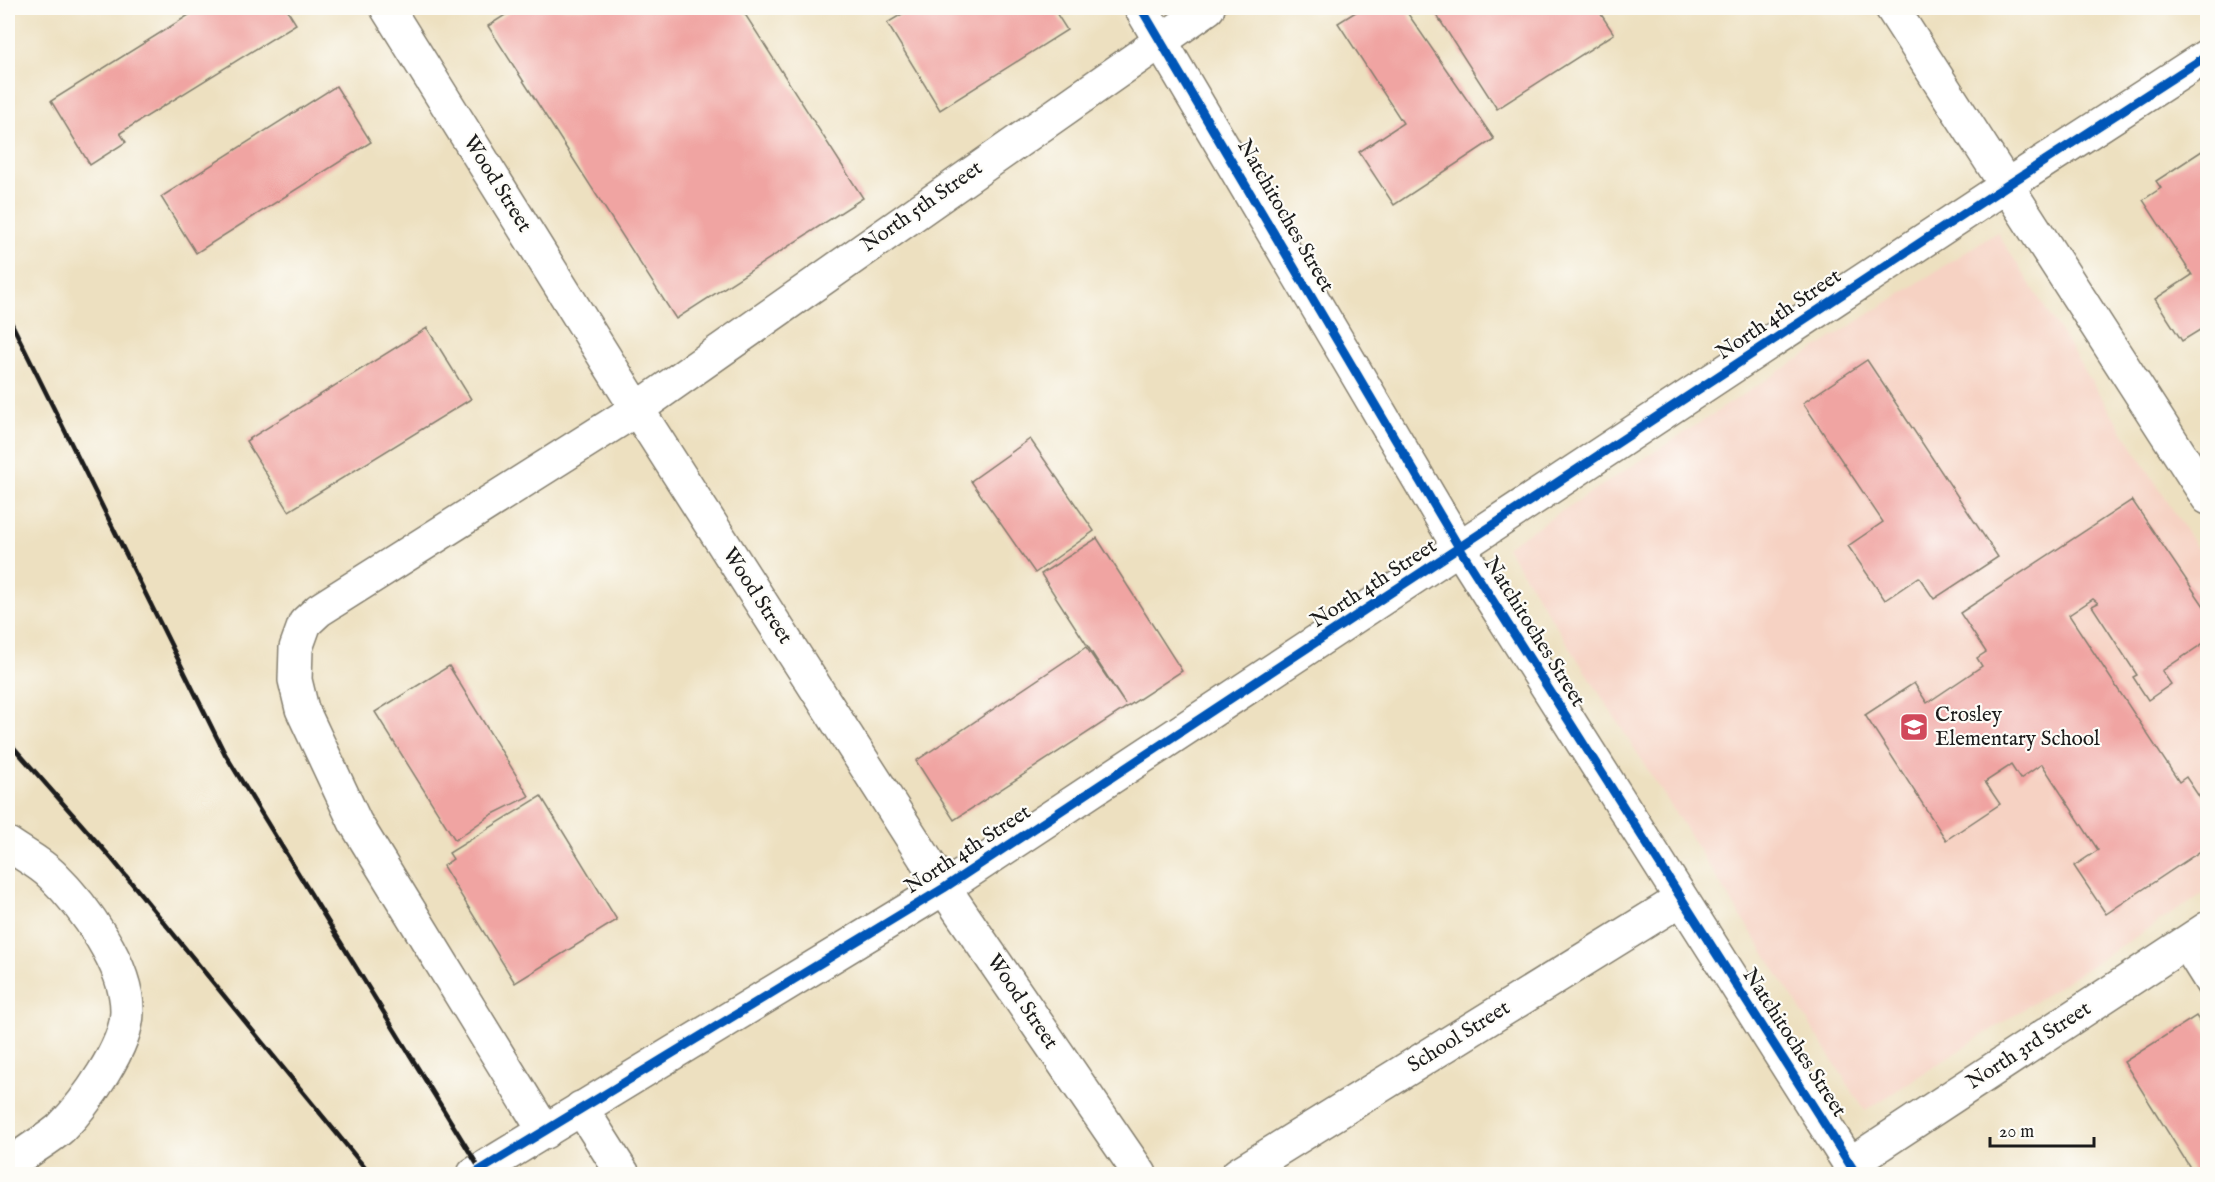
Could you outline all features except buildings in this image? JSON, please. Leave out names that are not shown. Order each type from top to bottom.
[{"type":"street","name":"Wood Street","points":[[387,8],[637,409],[944,888],[1140,1174]]},
{"type":"street","name":"Natchitoches Street","points":[[1141,8],[1460,549],[1680,900],[1853,1169]]},
{"type":"street","name":"North 5th Street","points":[[545,1132],[355,822],[302,709],[295,680],[296,648],[305,623],[320,610],[637,409],[1160,39],[1208,8]]},
{"type":"street","points":[[1892,8],[2208,498]]},
{"type":"street","name":"North 4th Street","points":[[474,1174],[944,888],[2208,55]]},
{"type":"street","points":[[8,844],[51,874],[96,928],[125,988],[128,1014],[118,1050],[99,1080],[60,1129],[18,1162]]},
{"type":"street","name":"School Street","points":[[1238,1174],[1680,900]]},
{"type":"street","name":"North 3rd Street","points":[[1853,1169],[2194,936]]},
{"type":"street","points":[[581,1108],[622,1174]]},
{"type":"lane","points":[[2194,936],[2208,988]]},
{"type":"shaded area","name":"Crosley Elementary School","points":[[1997,232],[2207,564],[2207,891],[1865,1111],[1506,547]]},
{"type":"railway","points":[[8,316],[225,754],[483,1174]]},
{"type":"railway","points":[[8,741],[112,859],[370,1174]]},
{"type":"cycle path","points":[[1141,8],[1460,549],[1856,1174]]},
{"type":"cycle path","points":[[474,1174],[944,888],[2208,55]]},
{"type":"place","name":"Crosley Elementary School","points":[[1914,727]]}]
